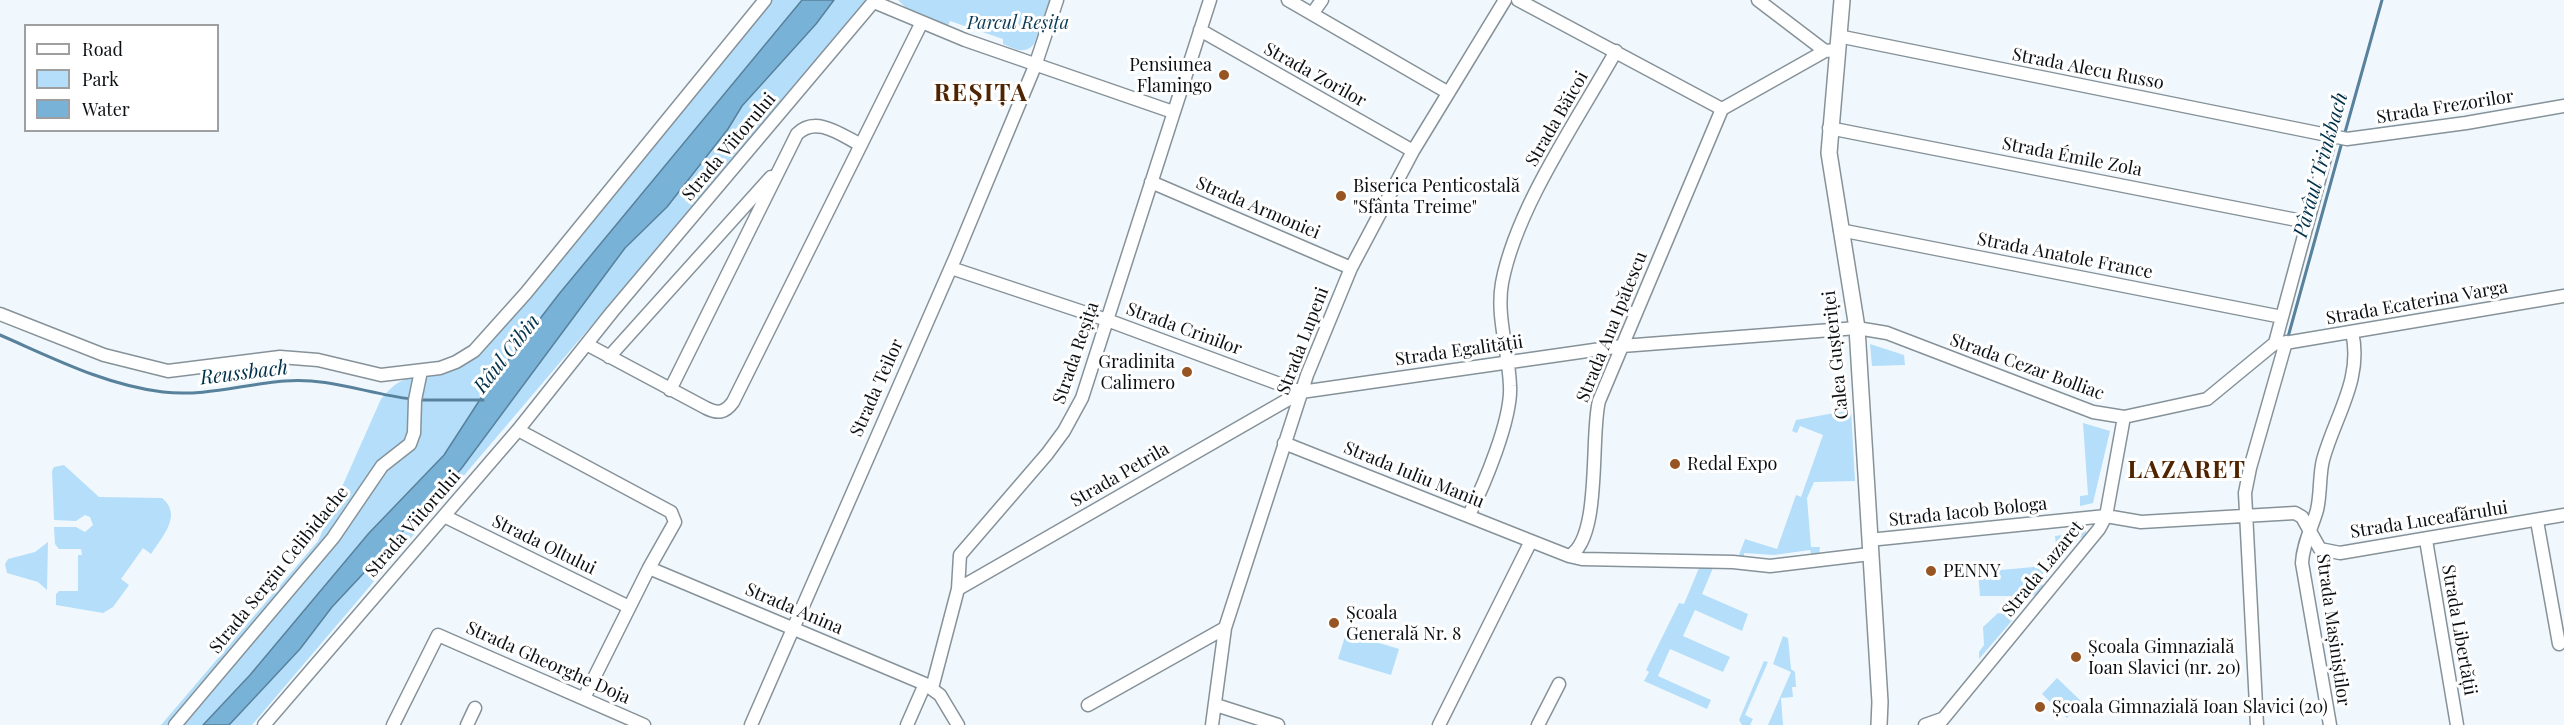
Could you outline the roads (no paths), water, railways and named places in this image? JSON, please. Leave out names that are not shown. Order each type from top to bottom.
[{"type":"main road","name":"Calea Gușteriței","points":[[1842,0],[1833,46],[1829,128],[1830,166],[1857,328],[1880,708],[1879,725]]},
{"type":"main road","name":"Calea Gușteriței","points":[[1880,708],[1888,725]]},
{"type":"street","points":[[0,314],[104,355],[168,371],[280,357],[318,360],[381,375],[440,368],[456,362],[474,351],[493,330],[765,0]]},
{"type":"street","points":[[1035,66],[1057,0]]},
{"type":"street","name":"Strada Reșița","points":[[907,725],[928,686],[958,590],[958,562],[965,546],[1028,477],[1073,416],[1107,320],[1210,0]]},
{"type":"street","points":[[1288,0],[1447,92]]},
{"type":"street","points":[[1312,14],[1322,0]]},
{"type":"street","name":"Strada Lupeni","points":[[1212,725],[1225,628],[1301,392],[1351,268],[1413,151],[1505,0]]},
{"type":"street","points":[[1518,0],[1722,109],[1833,46],[1758,0]]},
{"type":"street","points":[[874,1],[921,24],[1035,66],[1173,112]]},
{"type":"street","name":"Strada Viitorului","points":[[264,725],[518,430],[874,1]]},
{"type":"street","points":[[588,345],[712,411],[723,412],[730,406],[921,24]]},
{"type":"street","name":"Strada Zorilor","points":[[1200,30],[1413,151]]},
{"type":"street","name":"Strada Alecu Russo","points":[[1833,46],[2338,137]]},
{"type":"street","name":"Strada Băicoi","points":[[1469,515],[1509,409],[1508,361],[1500,300],[1510,247],[1540,186],[1616,51]]},
{"type":"street","name":"Strada Teilor","points":[[751,725],[951,268],[1035,66]]},
{"type":"street","name":"Strada Frezorilor","points":[[2338,137],[2466,123],[2564,106]]},
{"type":"street","name":"Strada Ana Ipătescu","points":[[1569,556],[1578,547],[1590,515],[1596,412],[1722,109]]},
{"type":"street","points":[[670,390],[797,134],[811,124],[821,126],[861,145]]},
{"type":"street","name":"Strada Émile Zola","points":[[1829,128],[2307,222]]},
{"type":"street","points":[[2257,725],[2245,516],[2246,481],[2281,343],[2282,317],[2307,222],[2338,137]]},
{"type":"street","points":[[609,357],[782,165]]},
{"type":"street","name":"Strada Armoniei","points":[[1151,182],[1351,268]]},
{"type":"street","name":"Strada Anatole France","points":[[1840,230],[2282,317]]},
{"type":"street","name":"Strada Crinilor","points":[[951,268],[1107,320],[1301,392]]},
{"type":"street","name":"Strada Ecaterina Varga","points":[[2281,343],[2564,296]]},
{"type":"street","name":"Strada Cezar Bolliac","points":[[1622,346],[1857,328],[1887,333],[2093,412],[2124,417],[2207,399],[2281,343]]},
{"type":"street","name":"Strada Mașiniștilor","points":[[2330,725],[2302,563],[2302,550],[2316,512],[2323,461],[2354,377],[2355,344],[2352,332]]},
{"type":"street","name":"Strada Egalității","points":[[1301,392],[1622,346]]},
{"type":"street","name":"Strada Sergiu Celibidache","points":[[175,725],[333,538],[381,466],[410,444],[414,433],[415,400],[421,370]]},
{"type":"street","name":"Strada Petrila","points":[[958,590],[1301,392]]},
{"type":"street","name":"Strada Lazaret","points":[[1925,725],[1940,722],[2091,540],[2106,516],[2124,417]]},
{"type":"street","points":[[518,430],[671,512],[675,517],[672,527],[584,698]]},
{"type":"street","name":"Strada Iuliu Maniu","points":[[1284,443],[1469,515],[1531,542]]},
{"type":"street","name":"Strada Iacob Bologa","points":[[1569,556],[1582,560],[1732,562],[1770,566],[1870,547],[2106,516],[2141,522],[2295,513],[2302,517],[2309,532]]},
{"type":"street","name":"Strada Luceafărului","points":[[2309,532],[2320,549],[2329,553],[2426,540],[2564,515]]},
{"type":"street","name":"Strada Oltului","points":[[444,516],[629,607]]},
{"type":"street","points":[[2537,521],[2559,644]]},
{"type":"street","name":"Strada Libertății","points":[[2426,540],[2457,725]]},
{"type":"street","points":[[1439,725],[1531,542],[1569,556]]},
{"type":"street","name":"Strada Anina","points":[[649,568],[928,686]]},
{"type":"street","points":[[1088,705],[1225,628]]},
{"type":"street","name":"Strada Gheorghe Doja","points":[[393,725],[438,635],[644,725]]},
{"type":"street","points":[[1538,725],[1559,684]]},
{"type":"street","points":[[928,686],[958,725]]},
{"type":"street","points":[[1216,705],[1278,725]]},
{"type":"street","points":[[467,725],[475,708]]},
{"type":"water","points":[[802,0],[834,0],[816,24],[742,106],[728,129],[667,207],[625,248],[461,469],[332,607],[300,649],[229,725],[203,725],[250,675],[369,533],[444,455],[492,381],[559,294]]},
{"type":"waterway","name":"Pârâul Trinkbach","points":[[2344,136],[2382,0]]},
{"type":"waterway","name":"Pârâul Trinkbach","points":[[2288,337],[2342,142]]},
{"type":"waterway","name":"Reussbach","points":[[0,335],[100,377],[163,392],[194,393],[301,380],[411,399]]},
{"type":"waterway","name":"Reussbach","points":[[417,400],[483,400]]},
{"type":"place","name":"Pensiunea Flamingo","points":[[1224,75]]},
{"type":"place","name":"Biserica Penticostală \"Sfânta Treime\"","points":[[1341,196]]},
{"type":"place","name":"Gradinita Calimero","points":[[1187,372]]},
{"type":"place","name":"Redal Expo","points":[[1675,464]]},
{"type":"place","name":"PENNY","points":[[1931,571]]},
{"type":"place","name":"Școala Generală Nr. 8","points":[[1334,623]]},
{"type":"place","name":"Școala Gimnazială Ioan Slavici (nr. 20)","points":[[2076,657]]},
{"type":"place","name":"Școala Gimnazială Ioan Slavici (20)","points":[[2040,707]]},
{"type":"district","name":"REȘIȚA","points":[[981,94]]},
{"type":"district","name":"LAZARET","points":[[2187,471]]},
{"type":"park label","name":"Parcul Reșița","points":[[1018,23]]},
{"type":"water label","name":"Râul Cibin","points":[[507,354]]}]
